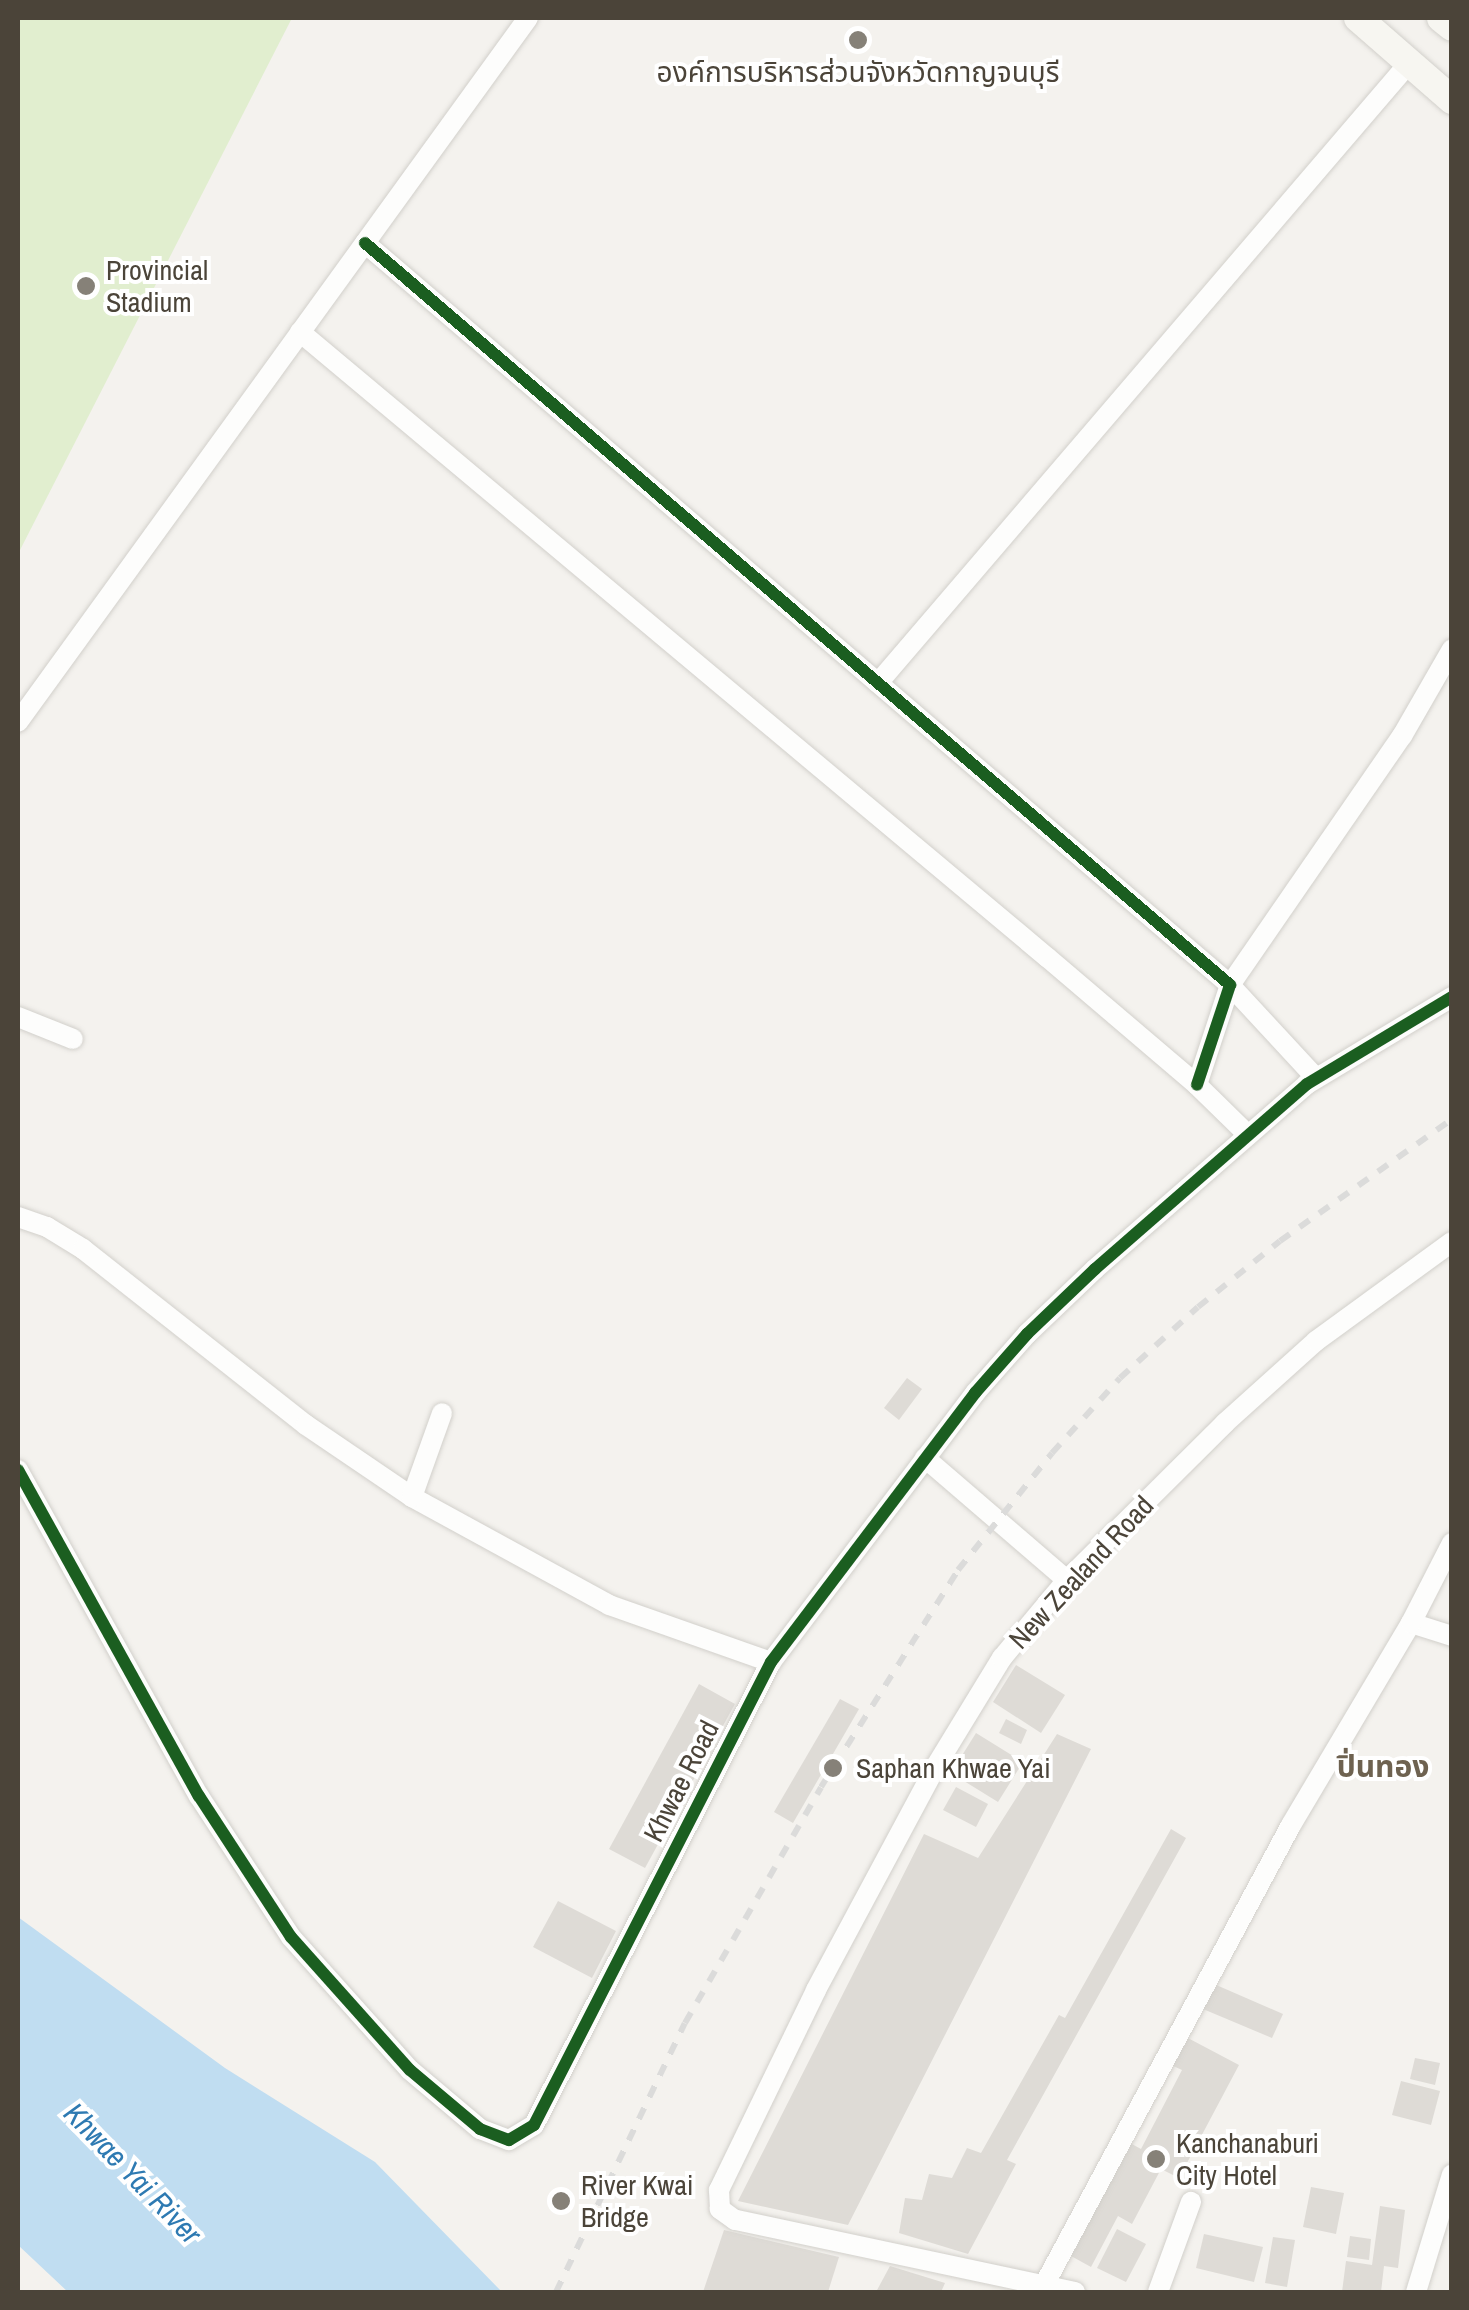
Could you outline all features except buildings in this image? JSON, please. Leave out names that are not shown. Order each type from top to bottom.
[{"type":"main road","points":[[1358,18],[1452,100]]},
{"type":"main road","points":[[1441,18],[1452,27]]},
{"type":"street","points":[[18,722],[528,18]]},
{"type":"street","points":[[878,683],[1409,63]]},
{"type":"street","points":[[364,244],[1230,985],[1316,1078]]},
{"type":"street","points":[[300,332],[1198,1085],[1248,1135]]},
{"type":"street","points":[[1198,1085],[1230,985],[1402,736],[1452,649]]},
{"type":"street","points":[[18,1470],[199,1796],[290,1937],[410,2070],[480,2129],[509,2140],[534,2125],[771,1662],[925,1458],[1027,1334],[1316,1078],[1452,996]]},
{"type":"street","points":[[18,1017],[73,1038]]},
{"type":"street","points":[[18,1217],[47,1227],[83,1249],[306,1425],[412,1497],[609,1605],[771,1662]]},
{"type":"street","name":"New Zealand Road","points":[[1043,2287],[734,2220],[720,2209],[719,2190],[816,1990],[936,1766],[1002,1658],[1066,1580],[1316,1340],[1452,1242]]},
{"type":"street","points":[[412,1497],[442,1413]]},
{"type":"street","points":[[925,1458],[1066,1580]]},
{"type":"street","points":[[1075,2292],[1043,2287],[1291,1825],[1412,1623],[1452,1543]]},
{"type":"street","points":[[1412,1623],[1452,1636]]},
{"type":"street","points":[[1416,2292],[1452,2174]]},
{"type":"street","points":[[1158,2292],[1191,2202]]},
{"type":"green space","name":"Provincial Stadium","points":[[18,18],[292,18],[18,554]]},
{"type":"water","name":"Khwae Yai River","points":[[18,1917],[225,2068],[375,2162],[502,2292],[68,2292],[18,2245]]},
{"type":"railway","points":[[556,2292],[685,2023],[821,1787],[958,1570],[1052,1453],[1120,1378],[1198,1307],[1280,1241],[1452,1119]]},
{"type":"cycle path","points":[[365,243],[1230,985],[1197,1085]]},
{"type":"cycle path","name":"Khwae Road","points":[[18,1470],[199,1796],[291,1937],[410,2070],[480,2129],[509,2140],[534,2125],[771,1662],[975,1393],[1027,1334],[1095,1269],[1307,1084],[1452,997]]},
{"type":"place","name":"องค์การบริหารส่วนจังหวัดกาญจนบุรี","points":[[858,40]]},
{"type":"place","name":"Provincial Stadium","points":[[86,286]]},
{"type":"place","name":"Saphan Khwae Yai","points":[[833,1768]]},
{"type":"place","name":"Kanchanaburi City Hotel","points":[[1156,2159]]},
{"type":"place","name":"River Kwai Bridge","points":[[561,2201]]},
{"type":"district","name":"ปิ่นทอง","points":[[1383,1766]]}]
